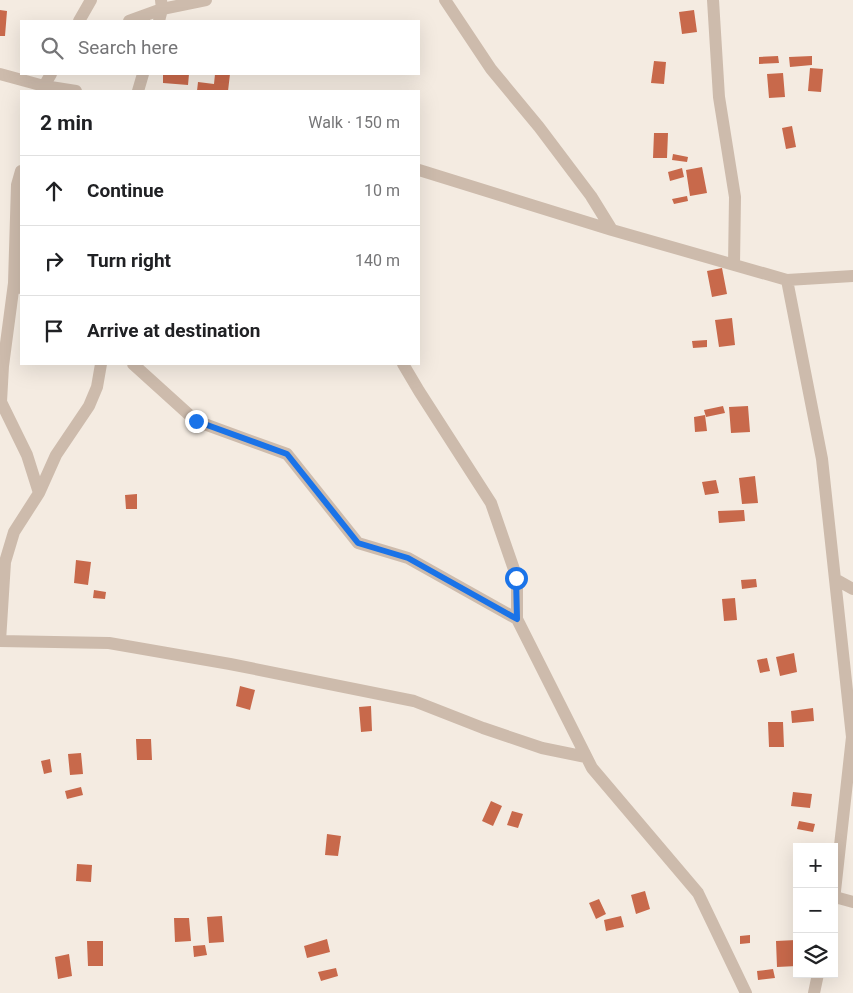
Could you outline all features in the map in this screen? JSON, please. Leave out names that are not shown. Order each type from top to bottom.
[{"type":"street","points":[[80,20],[91,0]]},
{"type":"street","points":[[132,20],[160,10],[206,0]]},
{"type":"street","points":[[445,0],[491,69],[551,143],[590,196],[612,230]]},
{"type":"street","points":[[713,0],[719,97],[736,197],[734,265]]},
{"type":"street","points":[[0,74],[44,89],[60,90]]},
{"type":"street","points":[[44,89],[51,75]]},
{"type":"street","points":[[138,90],[143,75]]},
{"type":"street","points":[[420,170],[612,230],[787,280],[853,276]]},
{"type":"street","points":[[20,174],[17,185],[18,286],[4,366],[1,402],[27,455],[39,493]]},
{"type":"street","points":[[787,280],[822,459],[852,737],[835,888]]},
{"type":"street","points":[[101,365],[97,387],[89,406],[56,455],[39,493],[14,532],[5,562],[0,641],[109,643],[240,666],[414,701],[542,748],[586,757]]},
{"type":"street","points":[[134,365],[196,421],[287,454],[358,543],[408,558],[517,619]]},
{"type":"street","points":[[404,365],[491,503],[516,578],[517,619],[586,757],[592,768],[698,892],[746,993]]},
{"type":"street","points":[[835,579],[853,589]]},
{"type":"street","points":[[838,899],[853,902]]},
{"type":"street","points":[[814,993],[817,978]]},
{"type":"building","points":[[0,10],[7,11],[5,36],[0,36]]},
{"type":"building","points":[[694,10],[697,32],[682,34],[679,12]]},
{"type":"building","points":[[778,56],[779,63],[759,64],[759,57]]},
{"type":"building","points":[[812,56],[812,65],[790,67],[789,57]]},
{"type":"building","points":[[654,61],[666,62],[664,84],[651,83]]},
{"type":"building","points":[[810,68],[823,69],[821,92],[808,91]]},
{"type":"building","points":[[783,73],[785,97],[769,98],[767,74]]},
{"type":"building","points":[[163,75],[189,75],[188,85],[163,83]]},
{"type":"building","points":[[215,75],[230,75],[228,90],[197,90],[198,82],[214,84]]},
{"type":"building","points":[[792,126],[796,147],[786,149],[782,128]]},
{"type":"building","points":[[654,133],[668,133],[667,158],[653,158]]},
{"type":"building","points":[[673,154],[688,157],[687,162],[672,160]]},
{"type":"building","points":[[702,167],[707,193],[690,196],[686,170]]},
{"type":"building","points":[[682,168],[684,177],[670,181],[668,172]]},
{"type":"building","points":[[687,196],[688,201],[674,204],[672,199]]},
{"type":"building","points":[[722,268],[727,294],[712,297],[707,271]]},
{"type":"building","points":[[732,318],[735,345],[719,347],[715,320]]},
{"type":"building","points":[[707,340],[707,347],[693,348],[692,341]]},
{"type":"building","points":[[723,406],[725,413],[706,417],[704,410]]},
{"type":"building","points":[[748,406],[750,432],[731,433],[729,407]]},
{"type":"building","points":[[705,415],[707,431],[695,432],[694,417]]},
{"type":"building","points":[[755,476],[758,503],[742,504],[739,478]]},
{"type":"building","points":[[716,480],[719,493],[705,495],[702,482]]},
{"type":"building","points":[[137,494],[137,509],[126,509],[125,495]]},
{"type":"building","points":[[744,510],[745,521],[719,523],[718,511]]},
{"type":"building","points":[[76,560],[91,562],[88,585],[74,583]]},
{"type":"building","points":[[756,579],[757,587],[742,589],[741,580]]},
{"type":"building","points":[[94,590],[106,592],[105,599],[93,598]]},
{"type":"building","points":[[735,598],[737,620],[724,621],[722,599]]},
{"type":"building","points":[[794,653],[797,672],[780,676],[776,657]]},
{"type":"building","points":[[767,658],[770,671],[760,673],[757,660]]},
{"type":"building","points":[[240,686],[255,690],[250,710],[236,706]]},
{"type":"building","points":[[371,706],[372,731],[361,732],[359,707]]},
{"type":"building","points":[[813,708],[814,721],[792,723],[791,711]]},
{"type":"building","points":[[768,722],[783,722],[784,747],[769,747]]},
{"type":"building","points":[[136,739],[151,739],[152,760],[137,760]]},
{"type":"building","points":[[81,753],[83,774],[70,775],[68,754]]},
{"type":"building","points":[[50,759],[52,772],[44,774],[41,761]]},
{"type":"building","points":[[81,787],[83,795],[67,799],[65,791]]},
{"type":"building","points":[[793,792],[812,794],[810,808],[791,806]]},
{"type":"building","points":[[491,801],[502,806],[493,826],[482,821]]},
{"type":"building","points":[[512,811],[523,814],[518,828],[507,825]]},
{"type":"building","points":[[799,821],[815,824],[813,832],[797,829]]},
{"type":"building","points":[[327,834],[341,836],[338,856],[325,855]]},
{"type":"building","points":[[77,864],[92,865],[91,882],[76,881]]},
{"type":"building","points":[[645,891],[650,909],[636,914],[631,895]]},
{"type":"building","points":[[599,899],[606,914],[596,919],[589,903]]},
{"type":"building","points":[[222,916],[224,942],[209,943],[207,917]]},
{"type":"building","points":[[621,916],[624,927],[606,931],[604,920]]},
{"type":"building","points":[[174,918],[189,918],[191,941],[175,942]]},
{"type":"building","points":[[750,935],[750,943],[740,944],[740,936]]},
{"type":"building","points":[[327,939],[330,952],[307,958],[304,946]]},
{"type":"building","points":[[793,940],[793,966],[777,967],[776,941]]},
{"type":"building","points":[[87,941],[103,941],[103,966],[88,966]]},
{"type":"building","points":[[205,945],[207,955],[194,957],[193,946]]},
{"type":"building","points":[[69,954],[72,976],[58,979],[55,957]]},
{"type":"building","points":[[336,968],[338,976],[321,981],[318,972]]},
{"type":"building","points":[[773,969],[775,978],[758,980],[757,971]]},
{"type":"route","points":[[196,421],[287,454],[358,543],[408,558],[517,619],[516,578]]}]
